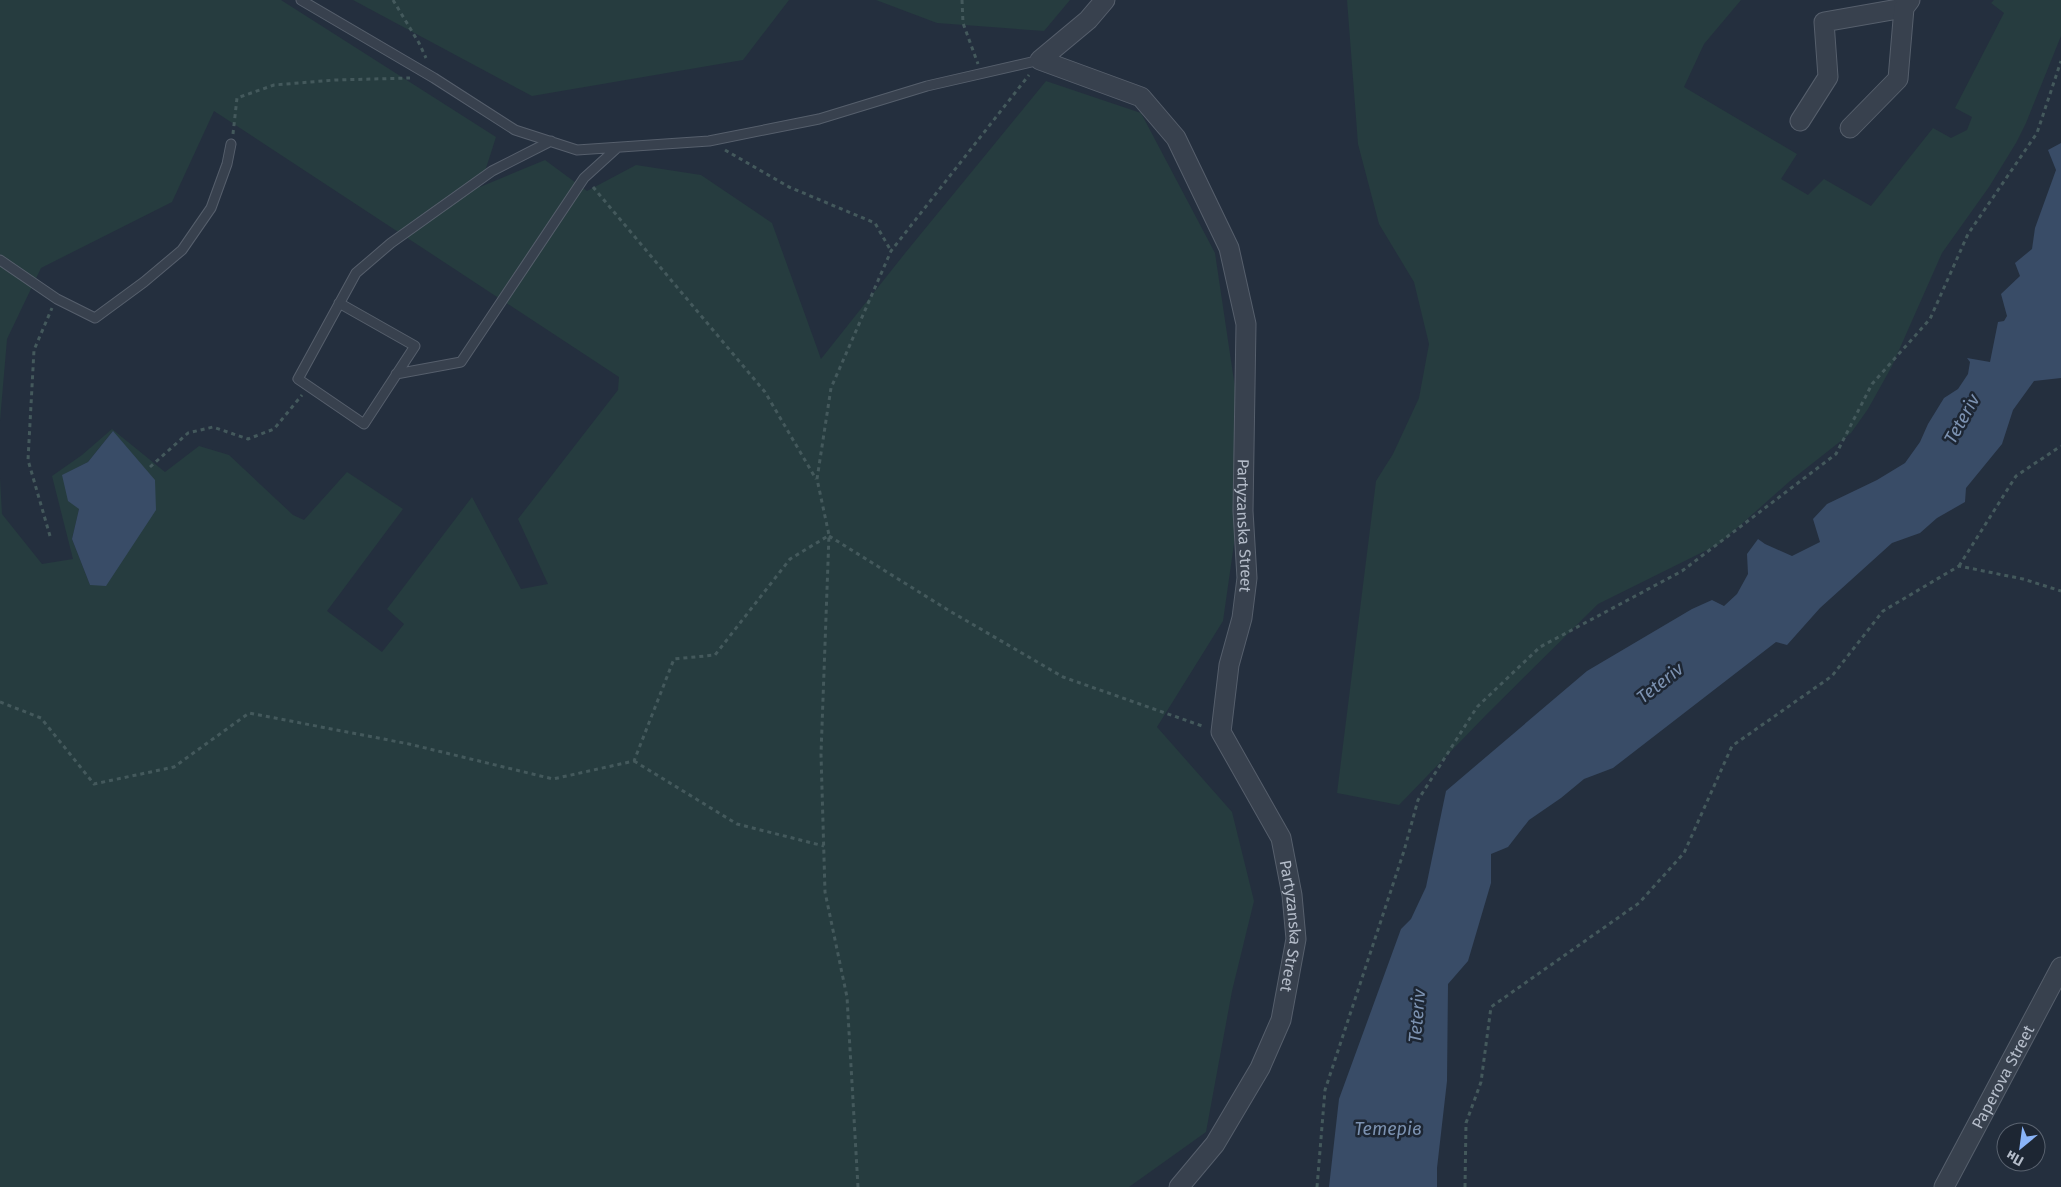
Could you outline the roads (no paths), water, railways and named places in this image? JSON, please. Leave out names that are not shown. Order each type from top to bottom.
[{"type":"street","points":[[1040,60],[1088,20],[1105,0]]},
{"type":"street","points":[[1800,121],[1828,77],[1824,22],[1907,4],[1898,79],[1850,128]]},
{"type":"street","name":"Partyzanska Street","points":[[1040,60],[1141,97],[1176,138],[1229,248],[1246,324],[1243,511],[1246,578],[1242,618],[1229,665],[1221,732],[1281,838],[1292,895],[1296,939],[1281,1020],[1260,1068],[1215,1144],[1179,1187]]},
{"type":"street","name":"Paperova Street","points":[[1944,1187],[2061,967]]},
{"type":"lane","points":[[301,0],[434,78],[515,130],[577,150],[709,141],[819,119],[927,86],[1040,60]]},
{"type":"lane","points":[[339,303],[415,346],[364,424],[298,379],[339,303],[356,273],[391,243],[492,171],[551,142]]},
{"type":"lane","points":[[0,260],[57,299],[95,318],[144,282],[182,250],[211,208],[227,164],[231,144]]},
{"type":"lane","points":[[396,374],[461,362],[584,178],[617,148]]},
{"type":"water","name":"Тетерів","points":[[2061,143],[2061,378],[2034,381],[2013,410],[2002,444],[1966,488],[1965,502],[1937,518],[1920,533],[1892,543],[1820,608],[1787,645],[1776,642],[1613,768],[1584,779],[1529,820],[1508,847],[1491,854],[1491,883],[1468,961],[1448,984],[1447,1081],[1437,1168],[1437,1187],[1329,1187],[1339,1099],[1401,929],[1411,919],[1426,887],[1446,791],[1587,671],[1692,609],[1712,600],[1724,606],[1737,594],[1748,574],[1747,554],[1758,539],[1792,556],[1820,542],[1813,519],[1827,504],[1877,480],[1905,463],[1920,442],[1928,424],[1944,398],[1958,389],[1968,374],[1970,362],[1967,358],[1990,362],[1998,322],[2004,321],[2007,316],[2001,294],[2020,276],[2015,263],[2032,249],[2035,228],[2056,170],[2048,150]]},
{"type":"water","points":[[113,431],[155,480],[156,510],[106,586],[90,585],[72,539],[79,509],[68,501],[62,475],[88,462]]},
{"type":"water label","name":"Teteriv","points":[[1962,419]]},
{"type":"water label","name":"Teteriv","points":[[1660,683]]},
{"type":"water label","name":"Teteriv","points":[[1417,1016]]}]
